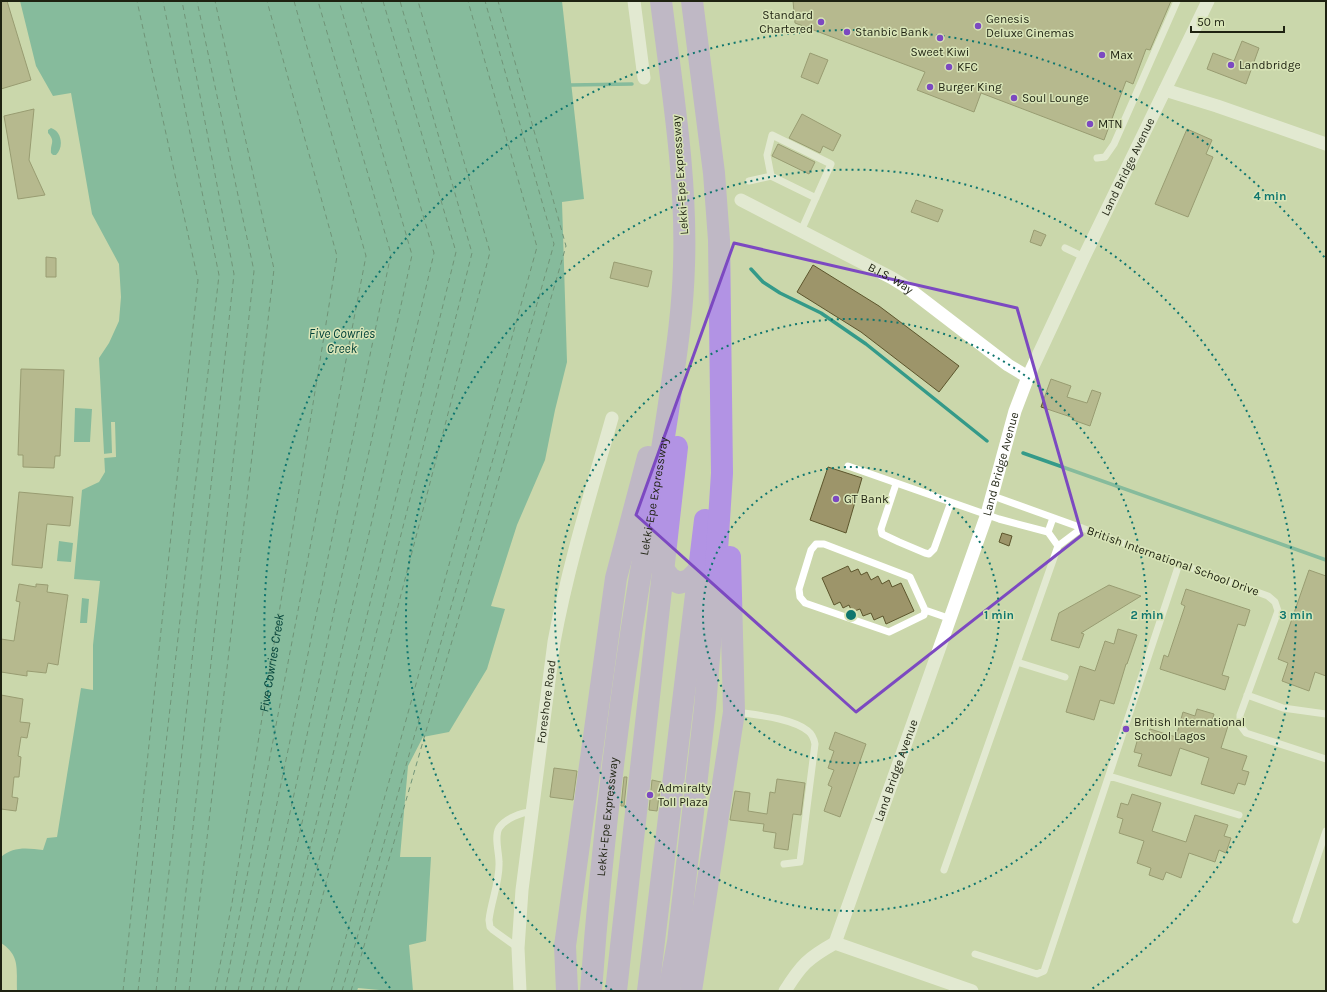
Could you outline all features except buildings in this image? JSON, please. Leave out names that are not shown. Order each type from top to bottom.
[{"type":"highway","name":"Lekki-Epe Expressway","points":[[591,991],[609,791],[622,695],[660,467],[680,328],[684,268],[683,195],[678,132],[661,1]]},
{"type":"highway","points":[[669,991],[678,942],[706,692],[722,473],[719,240],[714,173],[692,1]]},
{"type":"highway","points":[[616,991],[677,447],[680,328]]},
{"type":"highway","points":[[567,991],[565,946],[616,578],[637,502],[680,328]]},
{"type":"highway","points":[[648,991],[722,388]]},
{"type":"highway","points":[[691,991],[734,712],[726,430],[722,388]]},
{"type":"highway","points":[[663,569],[670,578],[679,583],[689,580],[699,570]]},
{"type":"street","points":[[634,1],[644,78]]},
{"type":"street","name":"Land Bridge Avenue","points":[[835,943],[987,514],[1015,411],[1028,376],[1208,1]]},
{"type":"street","points":[[1165,90],[1217,106],[1326,144]]},
{"type":"street","name":"B.I.S. Way","points":[[741,200],[892,278],[905,286],[1008,365],[1028,376]]},
{"type":"street","name":"Foreshore Road","points":[[520,991],[518,948],[522,890],[554,642],[560,608],[575,546],[612,418]]},
{"type":"street","points":[[785,991],[805,963],[816,954],[835,943],[972,991]]},
{"type":"lane","points":[[1097,158],[1105,157],[1114,144],[1177,1]]},
{"type":"lane","points":[[771,176],[767,155],[772,134],[831,164],[801,231]]},
{"type":"lane","points":[[749,181],[771,176],[816,198]]},
{"type":"lane","points":[[1065,248],[1084,257]]},
{"type":"lane","points":[[848,466],[999,519],[1048,532],[1058,546]]},
{"type":"lane","points":[[896,484],[881,528],[882,534],[925,553],[929,554],[934,549],[951,502]]},
{"type":"lane","name":"British International School Drive","points":[[993,496],[1268,596],[1275,602],[1278,611],[1240,715],[1240,725],[1246,733],[1326,759]]},
{"type":"lane","points":[[1048,532],[1053,518]]},
{"type":"lane","points":[[944,870],[1058,546],[1082,528]]},
{"type":"lane","points":[[925,610],[924,615],[889,632],[805,603],[800,597],[799,589],[811,550],[816,544],[824,544],[910,577],[925,610],[951,619]]},
{"type":"lane","points":[[974,954],[1037,974],[1044,971],[1178,564]]},
{"type":"lane","points":[[1017,662],[1065,677]]},
{"type":"lane","points":[[1248,695],[1283,708],[1326,714]]},
{"type":"lane","points":[[734,712],[766,716],[786,721],[809,731],[813,737],[815,744],[800,862],[784,864]]},
{"type":"lane","points":[[1109,776],[1239,815]]},
{"type":"lane","points":[[518,948],[490,927],[489,920],[499,871],[497,836],[502,825],[525,812],[532,812]]},
{"type":"lane","points":[[1296,920],[1326,831]]},
{"type":"highlighted area","points":[[734,243],[1017,308],[1082,535],[856,712],[636,515]]},
{"type":"water","name":"Five Cowries Creek","points":[[20,1],[562,1],[584,199],[562,202],[567,362],[545,460],[517,525],[491,606],[505,609],[487,669],[449,732],[423,737],[408,766],[400,857],[431,857],[426,941],[409,945],[413,991],[390,991],[358,988],[357,991],[17,991],[17,970],[15,958],[12,953],[1,943],[1,857],[16,849],[26,848],[43,850],[47,838],[57,837],[81,688],[93,690],[93,645],[100,581],[74,579],[82,490],[99,482],[105,472],[99,358],[109,343],[119,321],[121,297],[119,264],[92,214],[71,93],[53,96],[36,66]]},
{"type":"water","points":[[51,128],[58,132],[61,140],[59,152],[56,155],[51,153],[52,139],[48,133],[48,130]]},
{"type":"water","points":[[75,408],[92,409],[90,442],[74,442]]},
{"type":"water","points":[[59,541],[73,543],[71,562],[57,561]]},
{"type":"water","points":[[82,598],[89,599],[87,623],[80,623]]},
{"type":"pier","points":[[111,422],[115,422],[116,457],[104,458],[103,454],[112,453]]},
{"type":"waterway","points":[[571,85],[632,84]]},
{"type":"waterway","points":[[751,269],[763,282],[780,293],[821,313],[866,344],[987,441]]},
{"type":"waterway","points":[[1023,453],[1326,560]]},
{"type":"ferry route","points":[[123,991],[198,280],[137,1]]},
{"type":"ferry route","points":[[138,991],[219,275],[163,1]]},
{"type":"ferry route","points":[[156,991],[234,274],[182,1]]},
{"type":"ferry route","points":[[175,991],[254,271],[197,1]]},
{"type":"ferry route","points":[[189,991],[274,269],[215,1]]},
{"type":"ferry route","points":[[215,991],[232,903],[337,256],[267,1]]},
{"type":"ferry route","points":[[225,991],[366,256],[294,1]]},
{"type":"ferry route","points":[[238,991],[391,254],[318,1]]},
{"type":"ferry route","points":[[251,991],[412,255],[339,1]]},
{"type":"ferry route","points":[[263,991],[434,253],[361,1]]},
{"type":"ferry route","points":[[275,991],[456,252],[383,1]]},
{"type":"ferry route","points":[[286,991],[472,253],[400,1]]},
{"type":"ferry route","points":[[298,991],[490,252],[418,1]]},
{"type":"ferry route","points":[[331,991],[537,247],[468,1]]},
{"type":"ferry route","points":[[342,991],[554,244],[485,1]]},
{"type":"ferry route","points":[[351,991],[566,246],[498,1]]},
{"type":"place","name":"Standard Chartered","points":[[821,22]]},
{"type":"place","name":"Genesis Deluxe Cinemas","points":[[978,26]]},
{"type":"place","name":"Stanbic Bank","points":[[847,32]]},
{"type":"place","name":"Sweet Kiwi","points":[[940,38]]},
{"type":"place","name":"Max","points":[[1102,55]]},
{"type":"place","name":"Landbridge","points":[[1231,65]]},
{"type":"place","name":"KFC","points":[[949,67]]},
{"type":"place","name":"Burger King","points":[[930,87]]},
{"type":"place","name":"Soul Lounge","points":[[1014,98]]},
{"type":"place","name":"MTN","points":[[1090,124]]},
{"type":"place","name":"GT Bank","points":[[836,499]]},
{"type":"place","name":"British International School Lagos","points":[[1126,729]]},
{"type":"place","name":"Admiralty Toll Plaza","points":[[650,795]]}]
